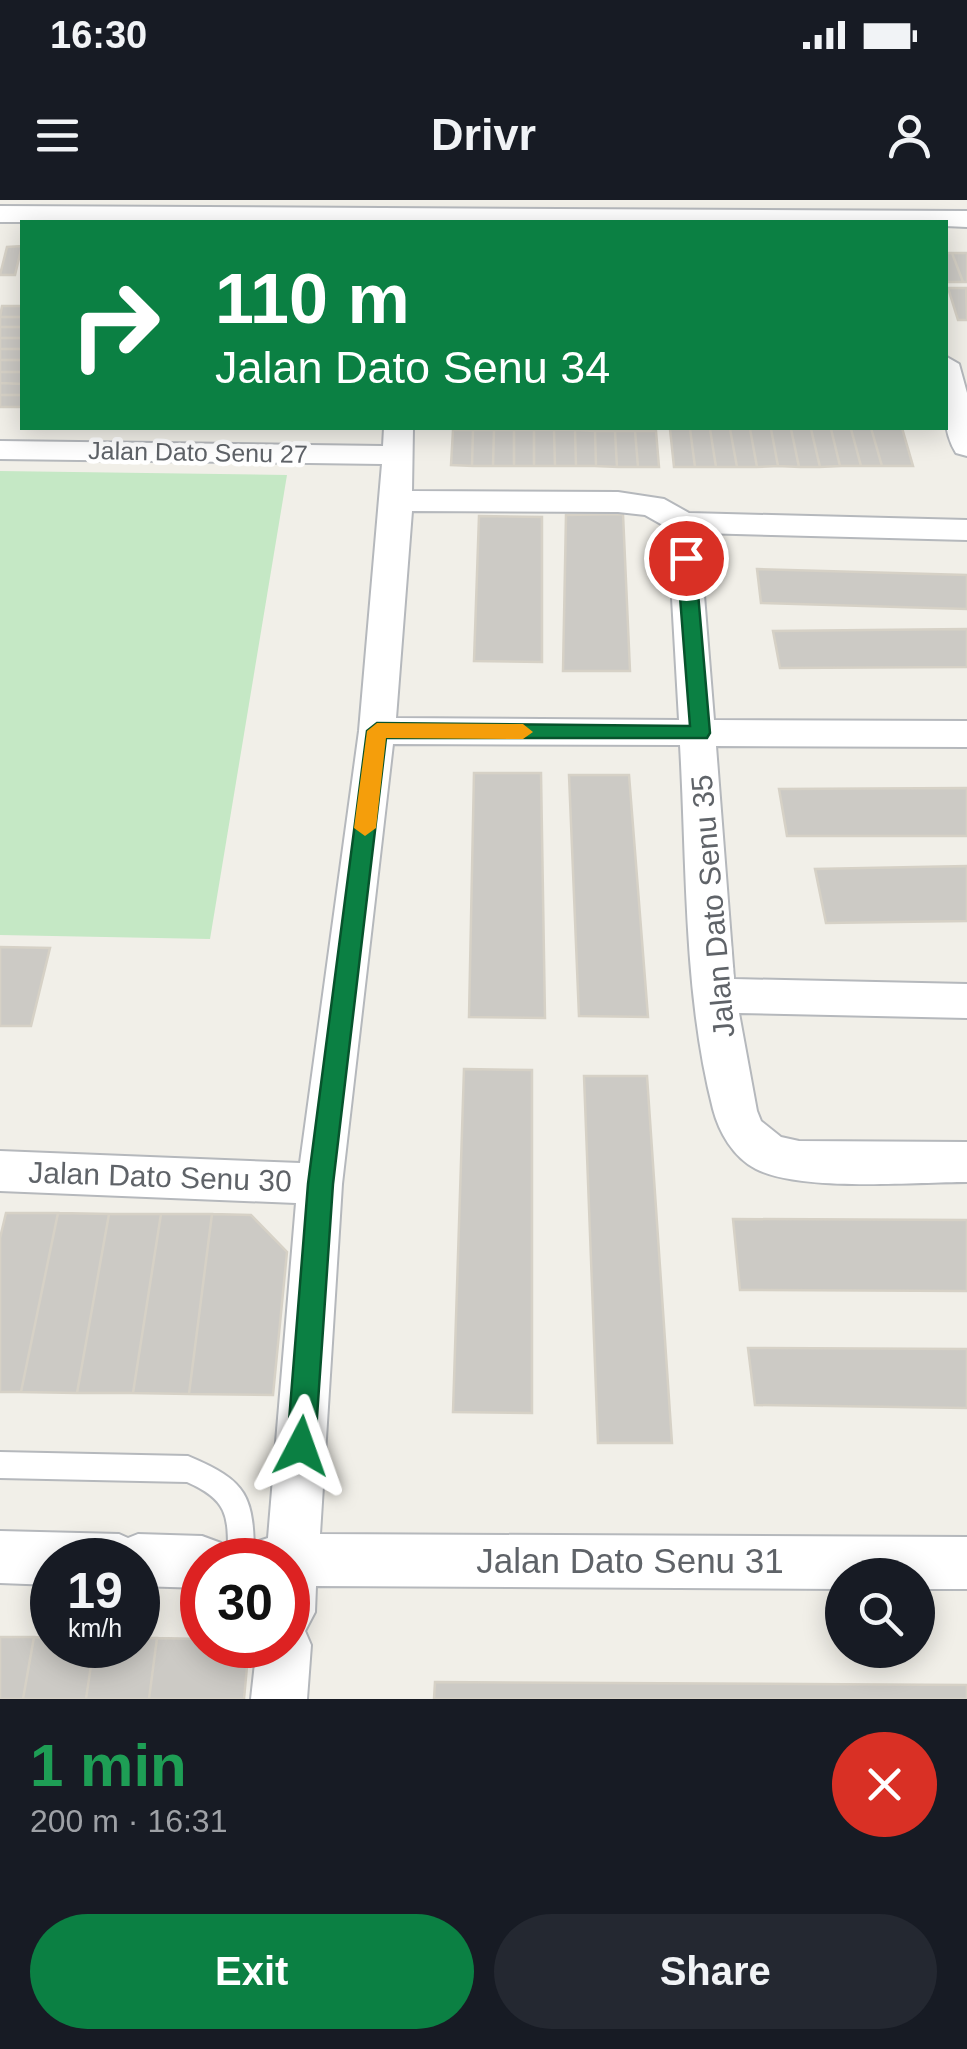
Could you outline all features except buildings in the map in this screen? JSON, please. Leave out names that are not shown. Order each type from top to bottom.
[{"type":"street","points":[[0,214],[281,208],[858,209],[967,219]]},
{"type":"street","points":[[948,374],[967,447]]},
{"type":"street","name":"Jalan Dato Senu 27","points":[[0,450],[114,439],[397,441]]},
{"type":"street","points":[[287,1538],[320,1184],[377,731],[397,502],[397,441]]},
{"type":"street","points":[[397,502],[618,502],[653,506],[684,523],[967,530]]},
{"type":"street","name":"Jalan Dato Senu 35","points":[[684,523],[715,995],[735,1111],[746,1135],[769,1154],[799,1161],[967,1162]]},
{"type":"street","points":[[377,731],[967,734]]},
{"type":"street","points":[[715,995],[967,1001]]},
{"type":"street","name":"Jalan Dato Senu 30","points":[[0,1170],[320,1184]]},
{"type":"street","points":[[0,1558],[30,1559]]},
{"type":"street","name":"Jalan Dato Senu 31","points":[[310,1560],[967,1563]]},
{"type":"street","points":[[279,1699],[282,1668]]},
{"type":"lane","points":[[0,1465],[188,1469],[221,1484],[241,1514],[241,1538]]},
{"type":"green space","points":[[0,471],[287,475],[210,939],[0,935]]},
{"type":"slow traffic","points":[[365,828],[377,731],[523,732]]},
{"type":"route","points":[[301,1446],[320,1184],[377,731],[700,733],[686,558]]}]
